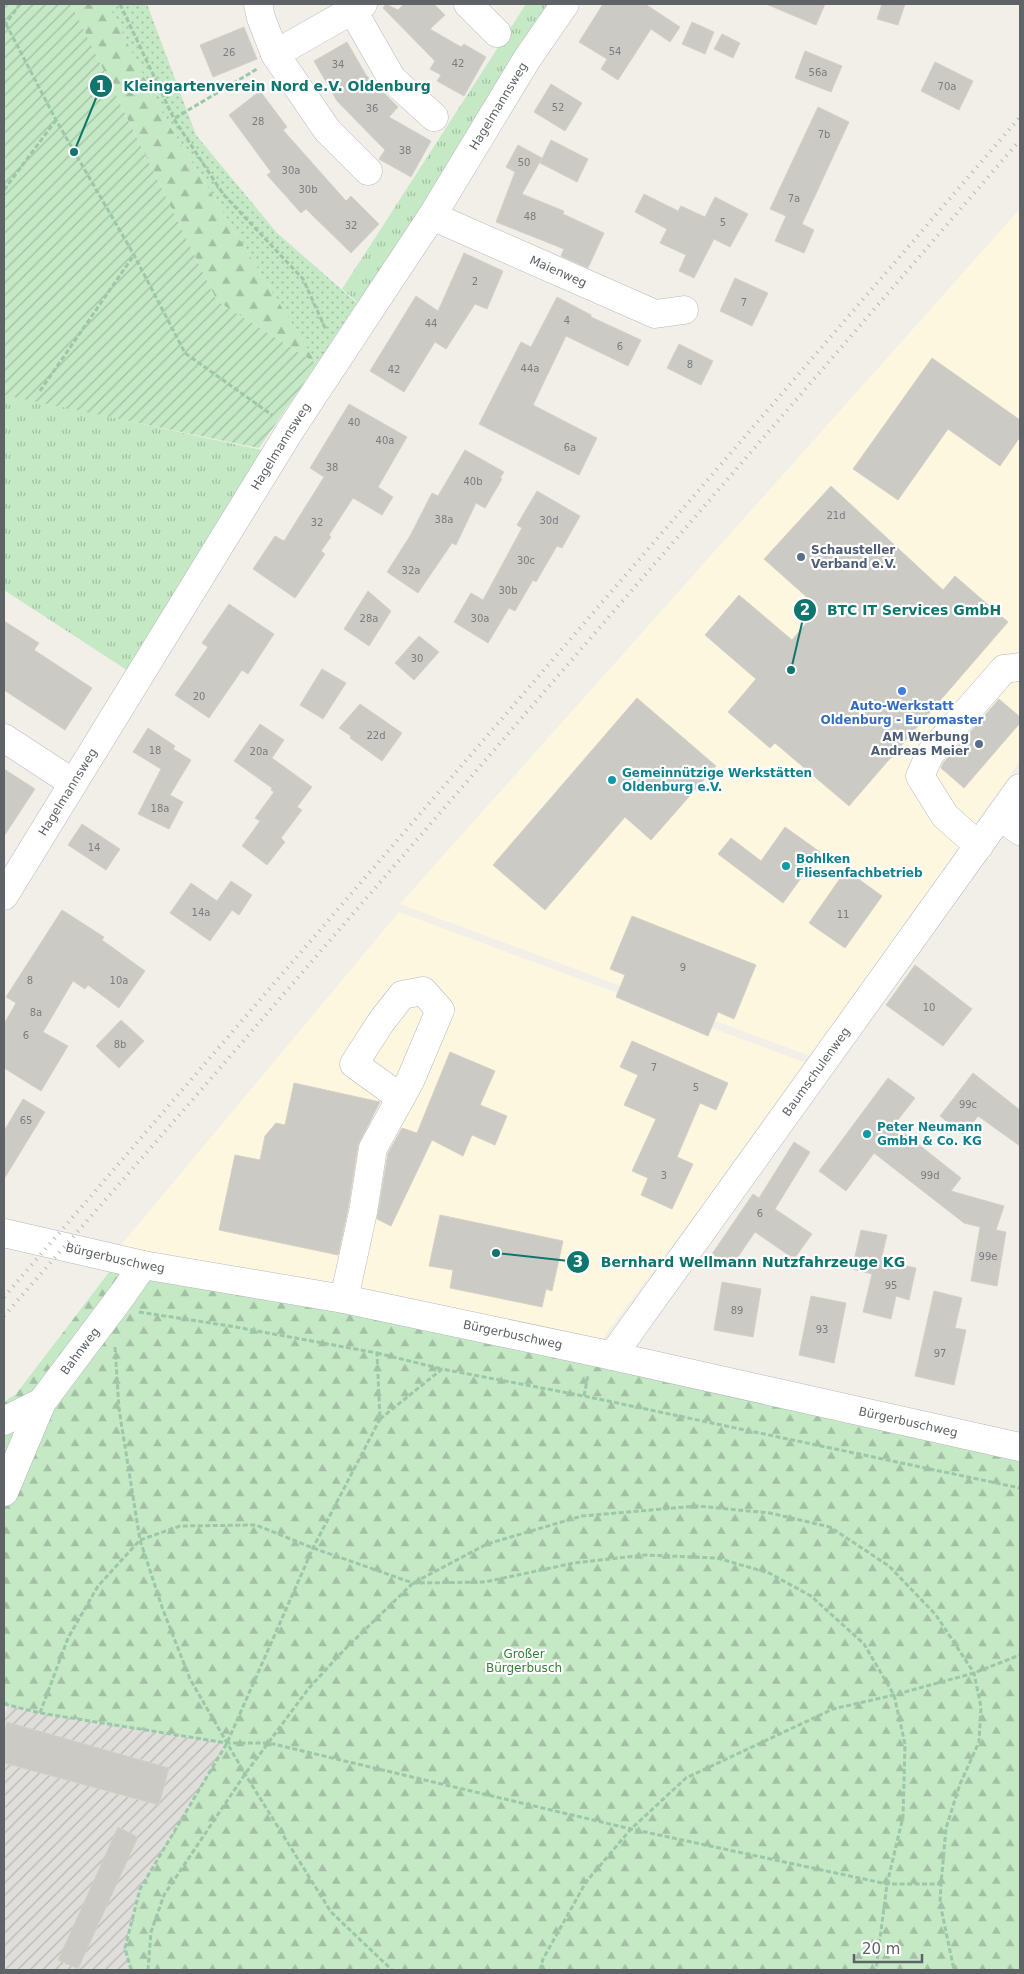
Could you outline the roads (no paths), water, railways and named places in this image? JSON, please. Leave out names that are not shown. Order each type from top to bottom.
[{"type":"street","points":[[258,4],[261,18],[275,54],[327,130],[368,171]]},
{"type":"street","points":[[468,4],[497,33]]},
{"type":"street","name":"Hagelmannsweg","points":[[4,896],[290,429],[432,216],[527,59],[565,4]]},
{"type":"street","points":[[275,54],[358,7],[392,79],[434,117]]},
{"type":"street","name":"Maienweg","points":[[432,216],[655,314],[684,310]]},
{"type":"street","points":[[978,846],[945,816],[920,776],[930,754],[1004,670],[1020,667]]},
{"type":"street","points":[[4,738],[73,783]]},
{"type":"street","name":"Baumschulenweg","points":[[612,1356],[978,846],[1010,824],[1020,788]]},
{"type":"street","points":[[344,1299],[363,1212],[373,1148],[401,1098]]},
{"type":"street","name":"Bürgerbuschweg","points":[[4,1233],[143,1264],[344,1299],[612,1356],[1020,1447]]},
{"type":"street","name":"Bahnweg","points":[[4,1421],[42,1402],[143,1264]]},
{"type":"street","points":[[4,1492],[42,1402]]},
{"type":"railway","points":[[4,1297],[1020,117]]},
{"type":"railway","points":[[4,1316],[1020,140]]},
{"type":"place","name":"Kleingartenverein Nord e.V. Oldenburg","points":[[74,152]]},
{"type":"place","name":"Schausteller Verband e.V.","points":[[801,557]]},
{"type":"place","name":"BTC IT Services GmbH","points":[[791,670]]},
{"type":"place","name":"Auto-Werkstatt Oldenburg - Euromaster","points":[[902,691]]},
{"type":"place","name":"AM Werbung Andreas Meier","points":[[979,744]]},
{"type":"place","name":"Gemeinnützige Werkstätten Oldenburg e.V.","points":[[612,780]]},
{"type":"place","name":"Bohlken Fliesenfachbetrieb","points":[[786,866]]},
{"type":"place","name":"Peter Neumann GmbH & Co. KG","points":[[867,1134]]},
{"type":"place","name":"Bernhard Wellmann Nutzfahrzeuge KG","points":[[496,1253]]},
{"type":"park label","name":"Großer Bürgerbusch","points":[[524,1661]]}]
